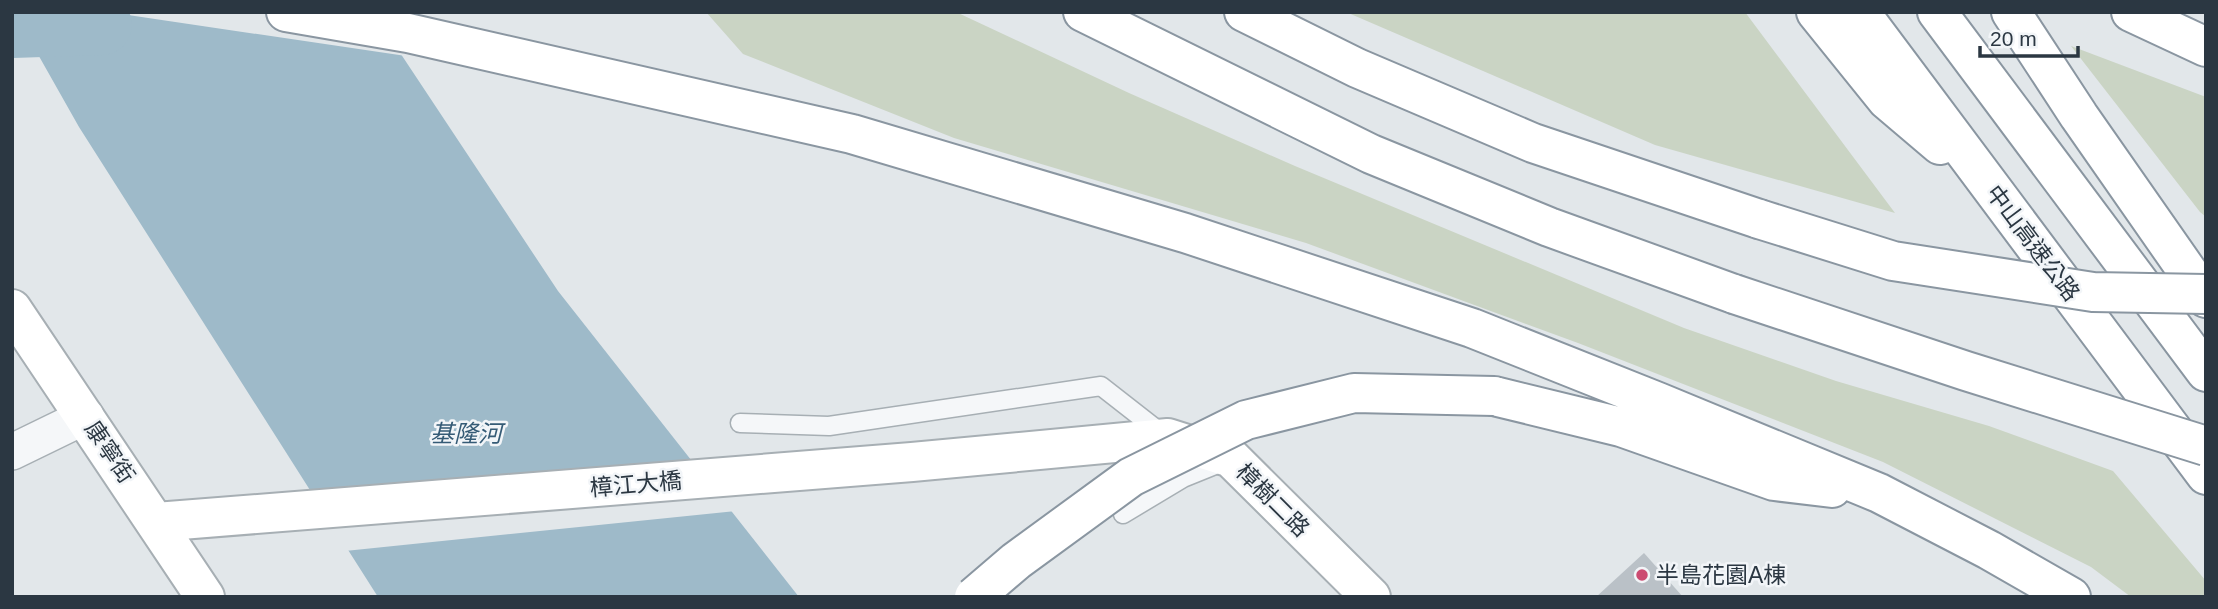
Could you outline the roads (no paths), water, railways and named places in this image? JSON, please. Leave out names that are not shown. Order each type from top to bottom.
[{"type":"main road","points":[[286,12],[408,33],[852,134],[1185,233],[1472,328],[1879,493],[1989,550],[2071,597]]},
{"type":"main road","points":[[1083,12],[1371,154],[1549,227],[1734,294],[1966,371],[2206,446]]},
{"type":"main road","points":[[1244,12],[1357,68],[1532,143],[1894,261],[2093,292],[2206,296]]},
{"type":"main road","points":[[1816,12],[1887,100],[1999,197]]},
{"type":"main road","name":"中山高速公路","points":[[1860,12],[2206,475]]},
{"type":"main road","points":[[1937,12],[2206,372]]},
{"type":"main road","points":[[2011,12],[2079,116],[2206,296]]},
{"type":"main road","points":[[2131,12],[2206,47]]},
{"type":"main road","name":"康寧街","points":[[12,309],[205,597]]},
{"type":"main road","points":[[974,597],[1016,561],[1131,477],[1246,420],[1354,393],[1494,396],[1621,427],[1774,481],[1879,493]]},
{"type":"main road","name":"樟樹二路","points":[[1114,441],[1168,438],[1231,458],[1371,597]]},
{"type":"main road","name":"樟江大橋","points":[[156,522],[912,462],[1114,441]]},
{"type":"street","points":[[12,452],[86,416]]},
{"type":"lane","points":[[740,423],[829,426],[1101,386],[1168,438]]},
{"type":"lane","points":[[1123,514],[1183,478],[1231,458]]},
{"type":"water","name":"基隆河","points":[[14,12],[373,12],[558,291],[799,597],[378,597],[79,127]]},
{"type":"waterway","points":[[12,28],[102,25]]},
{"type":"place","name":"半島花園A棟","points":[[1642,575]]}]
